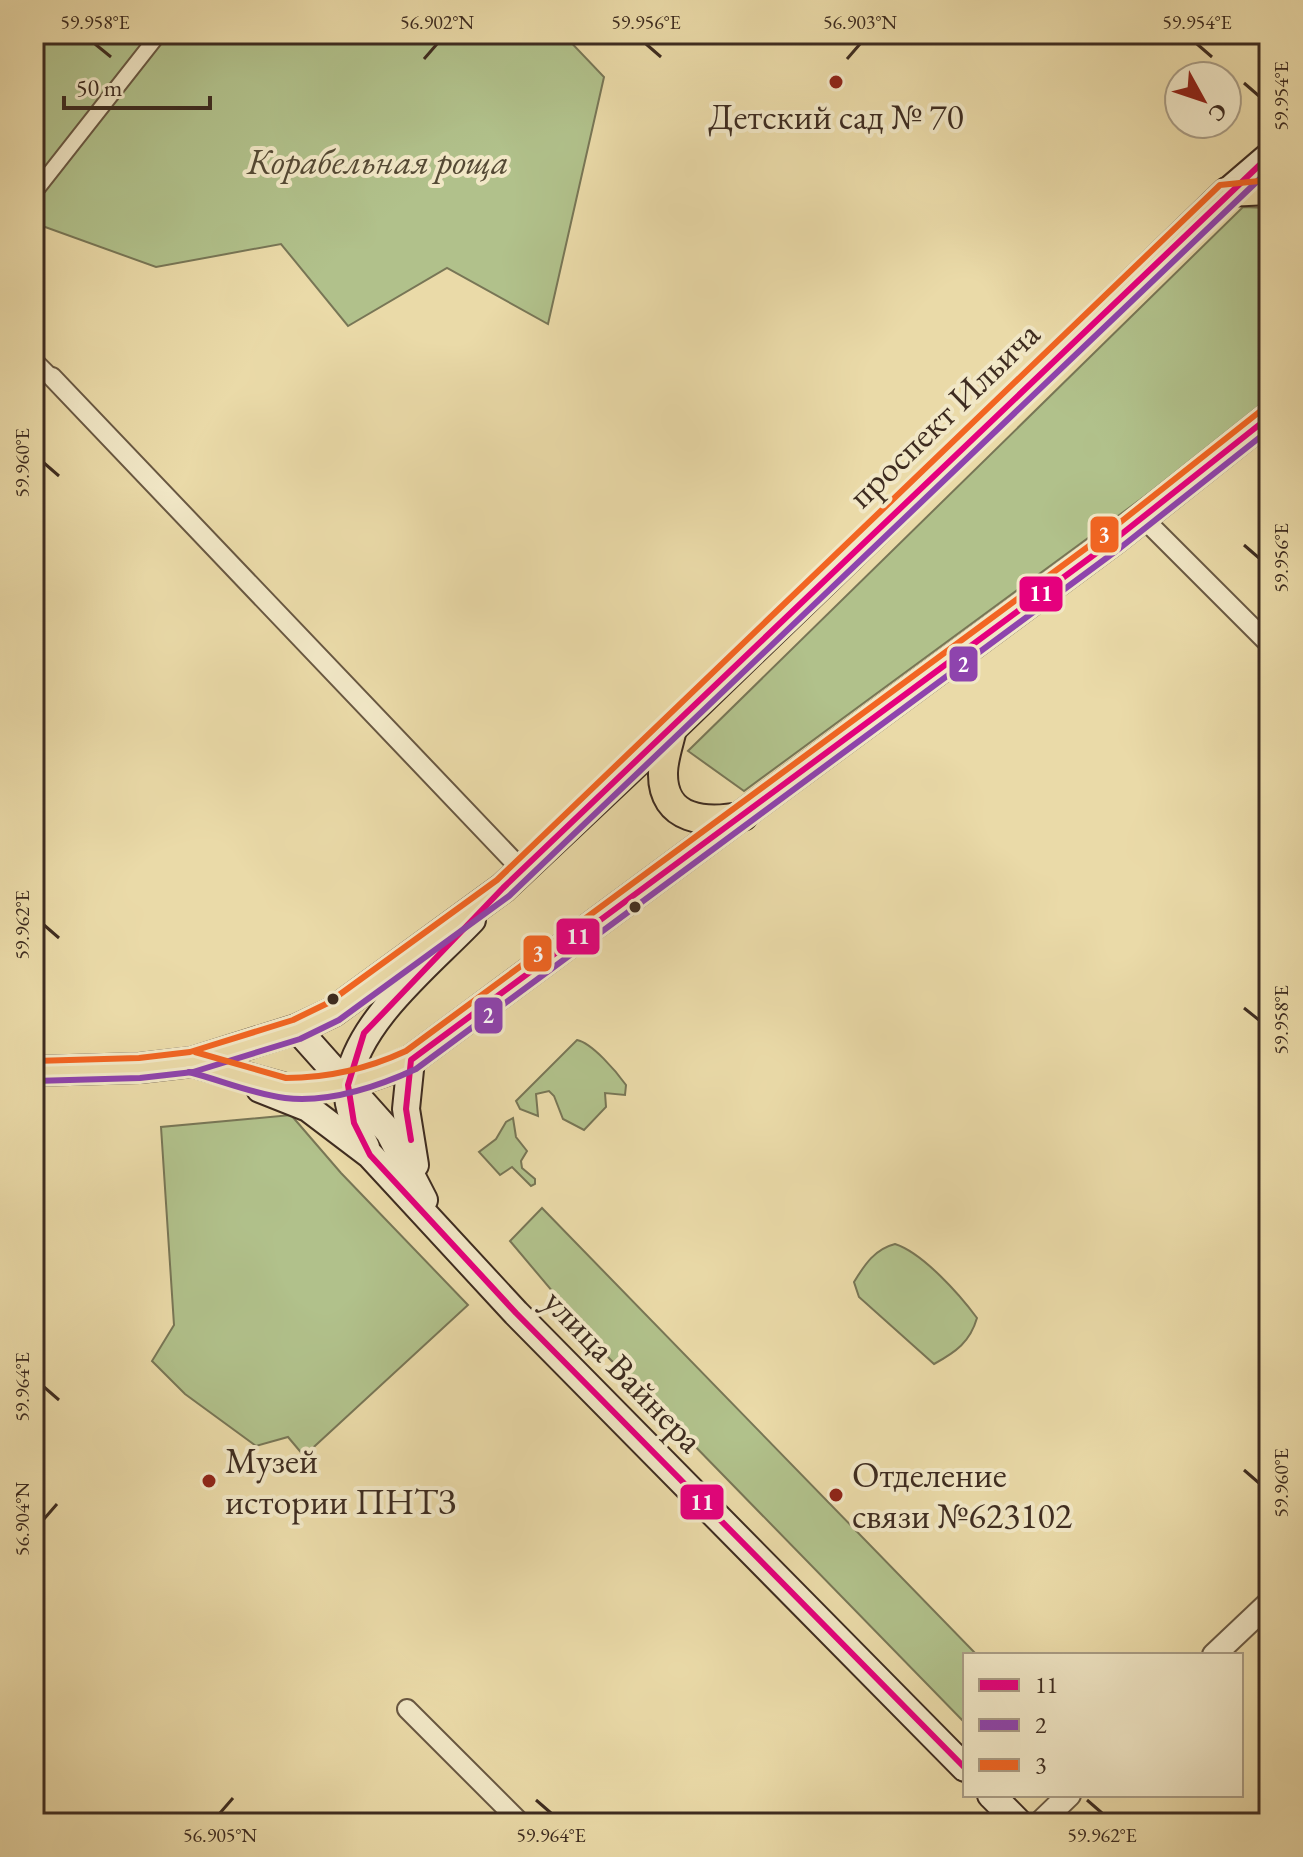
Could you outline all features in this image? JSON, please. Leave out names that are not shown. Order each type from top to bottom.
[{"type":"main road","name":"проспект Ильича","points":[[370,1155],[354,1123],[348,1085],[364,1033],[513,880],[1227,192],[1269,156]]},
{"type":"main road","points":[[1227,192],[1269,190]]},
{"type":"main road","points":[[34,1071],[140,1068],[192,1062],[285,1088],[348,1085],[411,1060],[1143,518],[1269,417]]},
{"type":"main road","points":[[672,729],[663,774],[669,802],[689,817],[717,822],[743,816]]},
{"type":"main road","name":"проспект Ильича","points":[[192,1062],[297,1029],[333,1012],[513,880]]},
{"type":"main road","name":"улица Вайнера","points":[[297,1029],[389,1132],[436,1225]]},
{"type":"main road","points":[[411,1060],[406,1109],[422,1195]]},
{"type":"main road","name":"улица Вайнера","points":[[192,1062],[308,1108],[370,1155],[516,1313],[963,1766]]},
{"type":"main road","points":[[993,1797],[1019,1823]]},
{"type":"street","points":[[34,193],[159,34]]},
{"type":"street","points":[[34,359],[513,880]]},
{"type":"street","points":[[1143,518],[1269,644]]},
{"type":"street","points":[[1216,1653],[1269,1603]]},
{"type":"street","points":[[407,1709],[521,1823]]},
{"type":"street","points":[[1040,1823],[1067,1797]]},
{"type":"green space","name":"Корабельная роща","points":[[34,34],[563,34],[604,77],[548,324],[447,268],[348,326],[281,244],[156,267],[34,223]]},
{"type":"green space","points":[[1243,207],[1269,208],[1269,405],[744,791],[688,751]]},
{"type":"green space","points":[[577,1040],[596,1052],[626,1085],[625,1095],[605,1093],[606,1107],[584,1130],[563,1119],[549,1091],[536,1094],[538,1116],[520,1109],[516,1101]]},
{"type":"green space","points":[[291,1115],[341,1173],[468,1305],[304,1456],[288,1437],[256,1446],[185,1394],[152,1361],[174,1325],[161,1127]]},
{"type":"green space","points":[[513,1118],[516,1137],[527,1151],[521,1161],[522,1168],[535,1179],[535,1184],[531,1186],[512,1167],[500,1175],[479,1152],[496,1139],[506,1122]]},
{"type":"green space","points":[[542,1208],[975,1653],[963,1653],[963,1721],[607,1356],[510,1241]]},
{"type":"green space","points":[[895,1244],[929,1265],[977,1318],[961,1346],[934,1364],[859,1297],[854,1282],[876,1253]]},
{"type":"transit line","name":"11","points":[[963,1766],[516,1313],[370,1155],[354,1123],[348,1085],[364,1033],[503,888],[1269,156]]},
{"type":"transit line","name":"2","points":[[34,1081],[140,1078],[193,1072],[300,1039],[339,1020],[509,896],[1269,170]]},
{"type":"transit line","name":"3","points":[[34,1061],[139,1058],[190,1052],[293,1020],[328,1003],[497,880],[1220,185],[1269,180]]},
{"type":"transit line","name":"3","points":[[195,1052],[286,1078],[348,1071],[406,1051],[1108,532],[1263,409]]},
{"type":"transit line","name":"11","points":[[411,1140],[406,1109],[411,1060],[1114,540],[1269,417]]},
{"type":"transit line","name":"2","points":[[189,1072],[261,1093],[302,1099],[352,1092],[416,1069],[1120,548],[1269,430]]},
{"type":"place","name":"Детский сад № 70","points":[[836,82]]},
{"type":"place","name":"Музей истории ПНТЗ","points":[[209,1481]]},
{"type":"place","name":"Отделение связи №623102","points":[[836,1495]]}]
